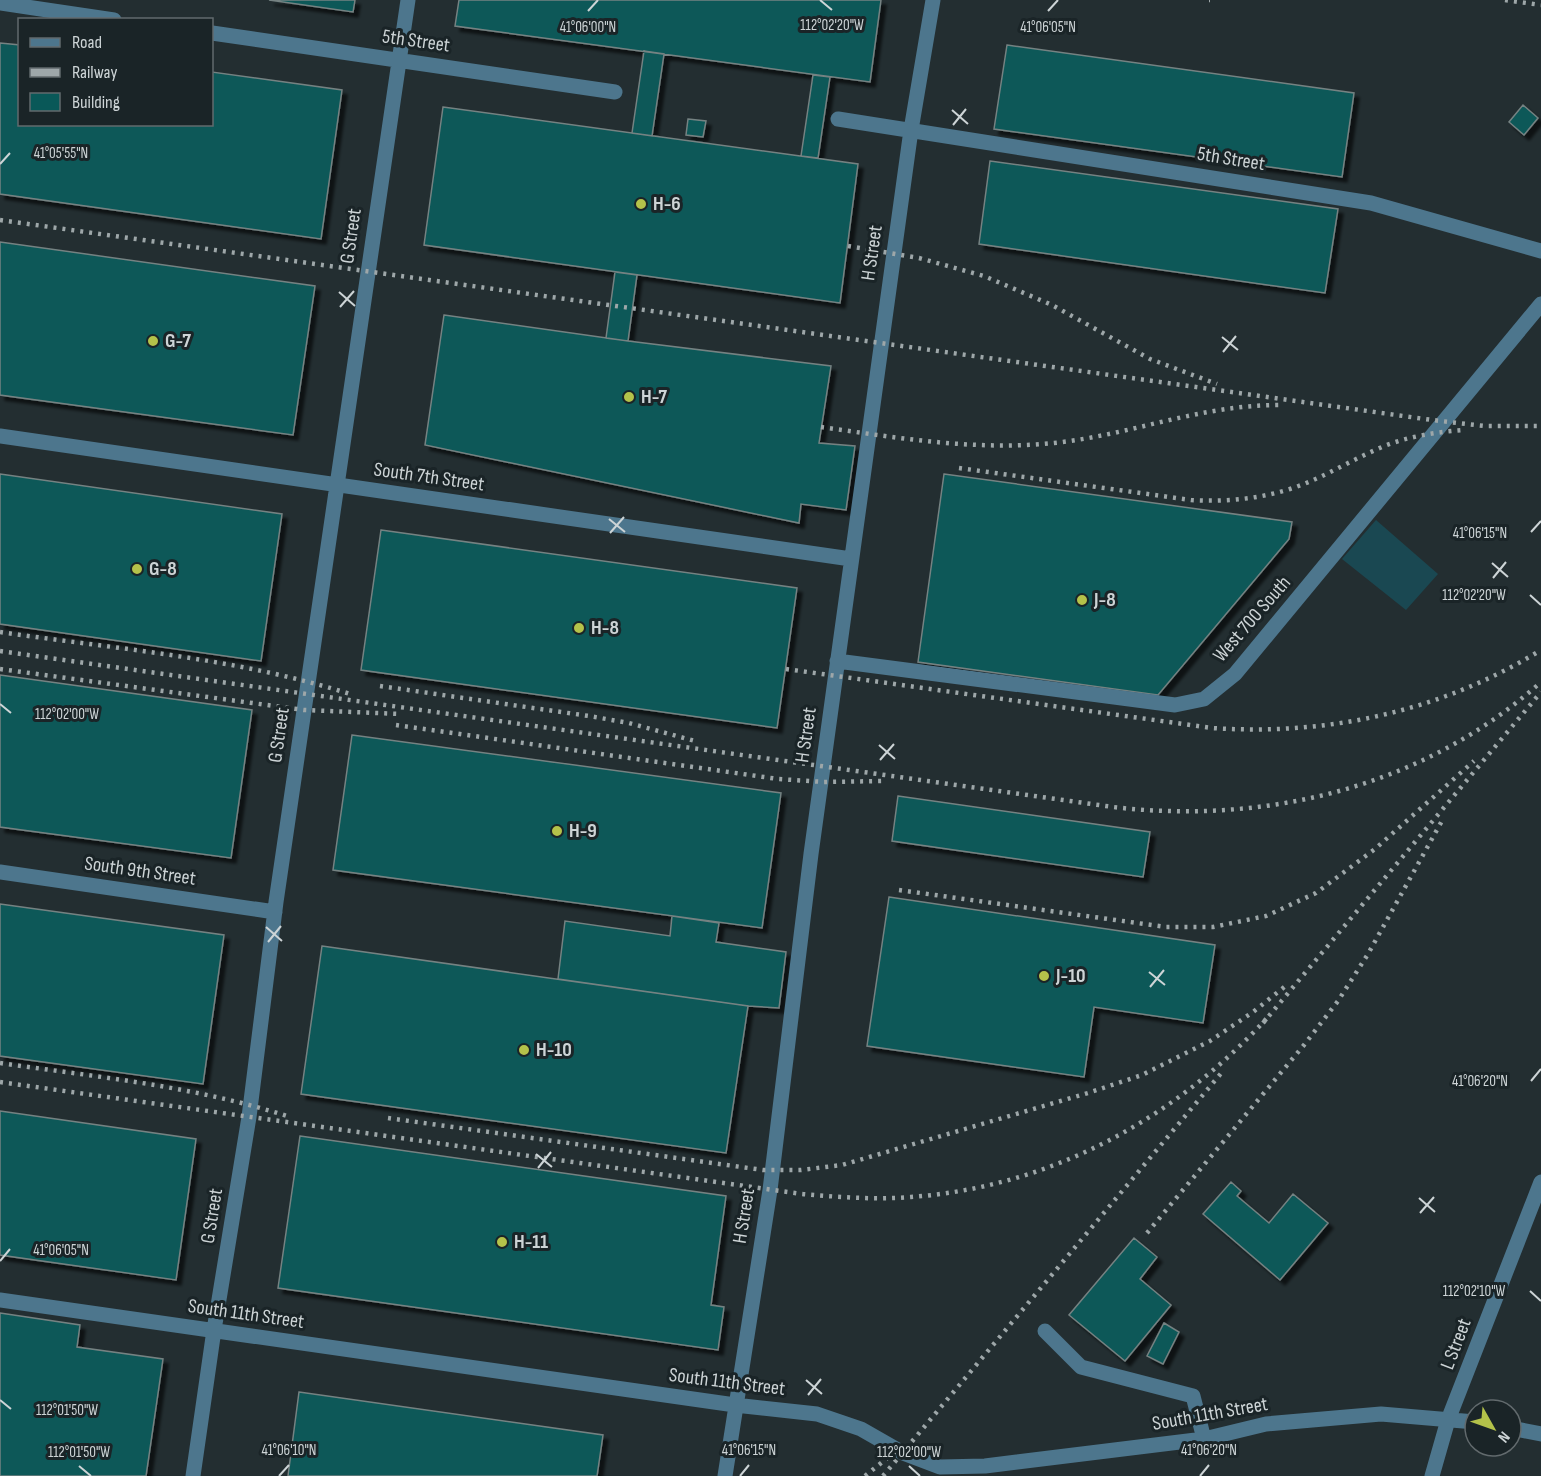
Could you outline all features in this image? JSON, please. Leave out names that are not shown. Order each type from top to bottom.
[{"type":"lane","name":"G Street","points":[[193,1476],[249,1117],[275,912],[408,0]]},
{"type":"lane","name":"H Street","points":[[725,1476],[770,1190],[809,866],[837,661],[910,130],[933,0]]},
{"type":"lane","points":[[0,3],[101,18]]},
{"type":"lane","name":"5th Street","points":[[213,33],[615,92]]},
{"type":"lane","name":"5th Street","points":[[838,119],[1371,203],[1541,251]]},
{"type":"lane","name":"West 700 South","points":[[837,661],[1175,705],[1204,699],[1235,674],[1541,304]]},
{"type":"lane","name":"South 7th Street","points":[[0,436],[851,559]]},
{"type":"lane","name":"South 9th Street","points":[[0,872],[275,912]]},
{"type":"lane","name":"L Street","points":[[1432,1476],[1448,1420],[1541,1182]]},
{"type":"lane","name":"South 11th Street","points":[[0,1300],[735,1405],[817,1414],[861,1429],[903,1453],[940,1467],[985,1466],[1204,1439],[1266,1424],[1381,1414],[1463,1421]]},
{"type":"lane","points":[[1045,1331],[1081,1367],[1193,1396],[1204,1439]]},
{"type":"lane","points":[[1523,1430],[1541,1434]]},
{"type":"shaded area","points":[[1376,520],[1438,574],[1406,610],[1342,559]]},
{"type":"building","points":[[269,0],[355,0],[353,12]]},
{"type":"building","points":[[459,0],[881,0],[870,82],[455,26]]},
{"type":"building","points":[[0,43],[18,45],[18,126],[213,126],[213,72],[342,90],[321,239],[0,194]]},
{"type":"building","points":[[1007,45],[1354,93],[1342,177],[994,129]]},
{"type":"building","points":[[644,51],[664,54],[652,136],[632,133]]},
{"type":"building","points":[[813,75],[830,77],[818,158],[801,156]]},
{"type":"building","points":[[1523,105],[1538,118],[1524,135],[1509,122]]},
{"type":"building","name":"H-6","points":[[443,107],[858,164],[840,303],[424,245]]},
{"type":"building","points":[[688,119],[706,121],[703,137],[686,135]]},
{"type":"building","points":[[990,161],[1338,209],[1325,293],[979,244]]},
{"type":"building","name":"G-7","points":[[0,242],[315,286],[293,435],[0,395]]},
{"type":"building","points":[[615,272],[637,275],[628,341],[606,338]]},
{"type":"building","name":"H-7","points":[[444,315],[831,366],[819,443],[855,446],[846,510],[801,504],[799,523],[425,445]]},
{"type":"building","name":"G-8","points":[[0,474],[282,514],[261,661],[0,624]]},
{"type":"building","name":"J-8","points":[[944,474],[1292,522],[1289,539],[1158,695],[918,662]]},
{"type":"building","name":"H-8","points":[[381,530],[797,588],[777,728],[361,670]]},
{"type":"building","points":[[0,675],[252,710],[231,858],[0,827]]},
{"type":"building","name":"H-9","points":[[352,735],[781,793],[762,928],[333,870]]},
{"type":"building","points":[[898,796],[1150,832],[1143,877],[892,841]]},
{"type":"building","name":"J-10","points":[[889,897],[1215,945],[1203,1023],[1094,1007],[1084,1077],[867,1046]]},
{"type":"building","points":[[0,904],[224,935],[203,1084],[0,1056]]},
{"type":"building","points":[[672,916],[719,923],[716,942],[786,952],[779,1008],[748,1006],[558,979],[565,921],[670,936]]},
{"type":"building","name":"H-10","points":[[322,946],[748,1006],[726,1153],[301,1094]]},
{"type":"building","points":[[0,1111],[196,1139],[176,1280],[0,1255]]},
{"type":"building","name":"H-11","points":[[300,1136],[726,1196],[711,1305],[724,1307],[718,1350],[278,1288]]},
{"type":"building","points":[[1231,1182],[1241,1191],[1237,1196],[1269,1223],[1293,1194],[1328,1223],[1280,1280],[1203,1214]]},
{"type":"building","points":[[1134,1238],[1157,1257],[1140,1279],[1171,1305],[1125,1361],[1069,1315]]},
{"type":"building","points":[[0,1313],[80,1325],[77,1347],[163,1359],[146,1476],[0,1476]]},
{"type":"building","points":[[1164,1323],[1179,1332],[1163,1364],[1147,1356]]},
{"type":"building","points":[[299,1392],[603,1435],[597,1476],[288,1476]]},
{"type":"railway","points":[[1505,0],[1541,5]]},
{"type":"railway","points":[[0,220],[1432,420],[1484,426],[1541,426]]},
{"type":"railway","points":[[848,246],[919,258],[984,276],[1052,305],[1150,359],[1217,384]]},
{"type":"railway","points":[[821,427],[937,442],[1025,445],[1082,439],[1221,410],[1279,405]]},
{"type":"railway","points":[[959,468],[1191,500],[1216,501],[1254,497],[1290,489],[1396,442],[1424,435],[1463,430]]},
{"type":"railway","points":[[0,632],[220,663],[350,694]]},
{"type":"railway","points":[[786,669],[1212,728],[1298,728],[1341,723],[1424,704],[1464,689],[1541,650]]},
{"type":"railway","points":[[0,651],[1113,807],[1171,811],[1228,810],[1285,803],[1340,791],[1395,772],[1446,748],[1495,718],[1541,682]]},
{"type":"railway","points":[[0,669],[304,710],[402,714]]},
{"type":"railway","points":[[380,686],[589,716],[629,723],[695,741]]},
{"type":"railway","points":[[1263,1023],[1541,692]]},
{"type":"railway","points":[[396,725],[778,779],[824,782],[883,781]]},
{"type":"railway","points":[[899,890],[1166,927],[1213,927],[1266,916],[1316,893],[1375,849],[1474,761]]},
{"type":"railway","points":[[1147,1233],[1338,1001],[1368,954],[1443,819]]},
{"type":"railway","points":[[388,1118],[763,1170],[801,1170],[842,1165],[1142,1075],[1210,1041],[1253,1012],[1288,984]]},
{"type":"railway","points":[[0,1082],[802,1194],[897,1198],[962,1191],[1012,1179],[1061,1163],[1107,1142],[1151,1116],[1193,1087],[1232,1054],[1268,1017]]},
{"type":"railway","points":[[0,1063],[181,1090],[287,1116]]},
{"type":"railway","points":[[883,1476],[1223,1071]]},
{"type":"railway","points":[[865,1476],[896,1451]]},
{"type":"place","name":"H-6","points":[[641,204]]},
{"type":"place","name":"G-7","points":[[153,341]]},
{"type":"place","name":"H-7","points":[[629,397]]},
{"type":"place","name":"G-8","points":[[137,569]]},
{"type":"place","name":"J-8","points":[[1082,600]]},
{"type":"place","name":"H-8","points":[[579,628]]},
{"type":"place","name":"H-9","points":[[557,831]]},
{"type":"place","name":"J-10","points":[[1044,976]]},
{"type":"place","name":"H-10","points":[[524,1050]]},
{"type":"place","name":"H-11","points":[[502,1242]]}]
